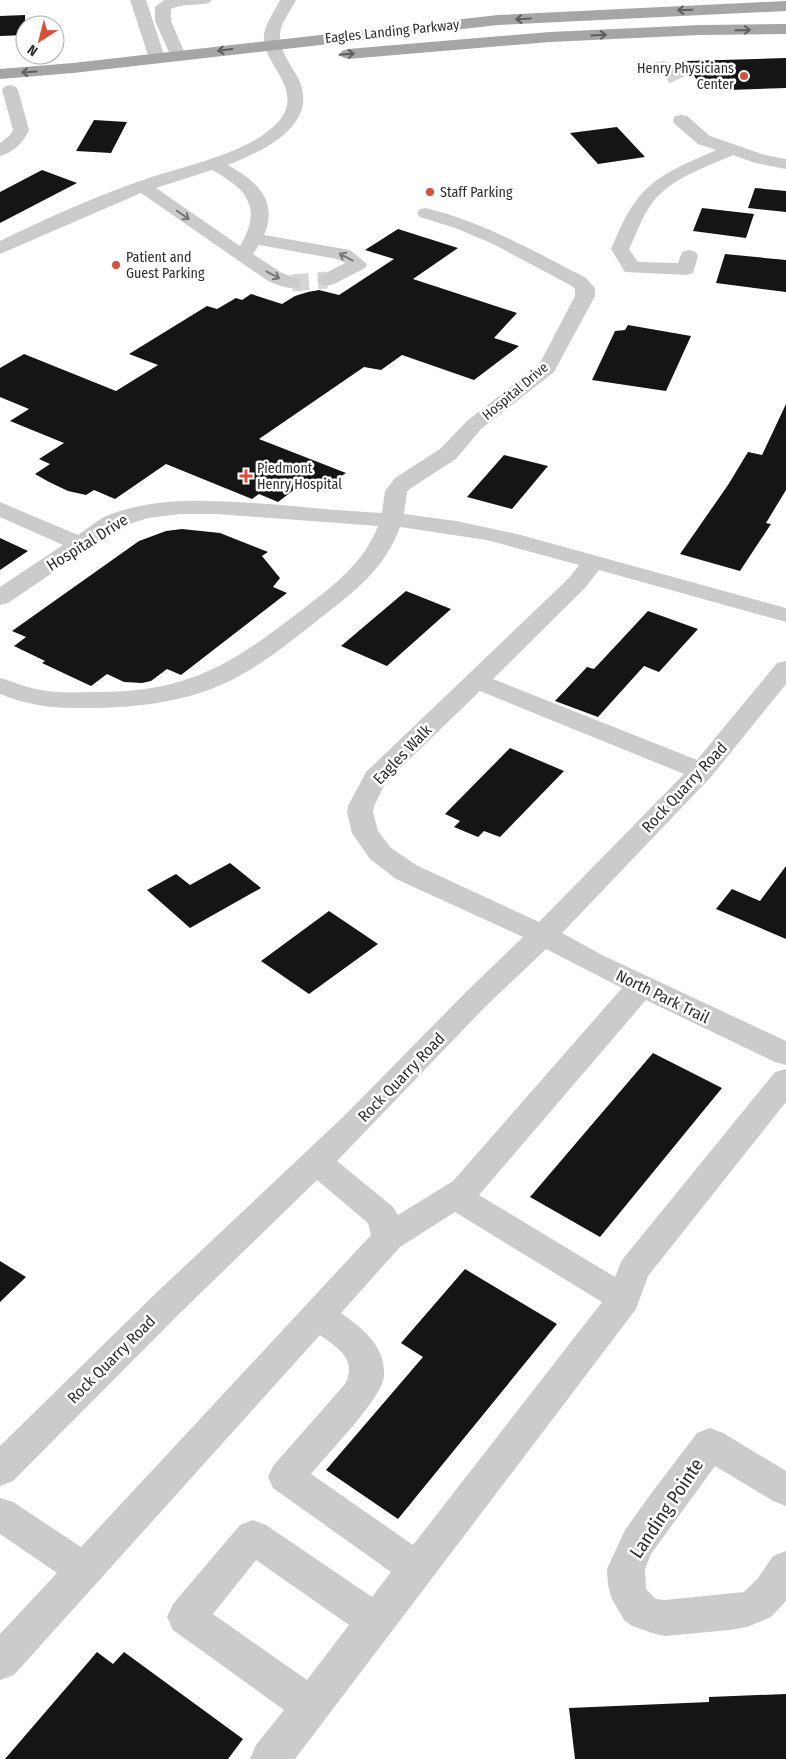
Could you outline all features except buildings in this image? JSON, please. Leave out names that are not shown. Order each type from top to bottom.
[{"type":"main road","name":"Eagles Landing Parkway","points":[[0,74],[178,56],[277,52],[498,20],[786,6]]},
{"type":"main road","name":"Eagles Landing Parkway","points":[[336,56],[550,37],[700,30],[786,29]]},
{"type":"main road","name":"Eagles Landing Parkway","points":[[250,64],[277,52],[299,58]]},
{"type":"main road","points":[[5,91],[30,89]]},
{"type":"street","points":[[138,0],[157,58]]},
{"type":"street","points":[[178,56],[163,21],[163,8],[172,2],[204,0]]},
{"type":"street","points":[[0,248],[143,187],[214,164],[264,141],[288,121],[294,108],[296,96],[293,84],[277,52],[272,34],[288,0]]},
{"type":"street","points":[[650,66],[664,66],[672,69],[672,79]]},
{"type":"street","points":[[0,151],[17,138],[21,130],[5,91]]},
{"type":"street","points":[[681,120],[704,140],[730,150],[786,164]]},
{"type":"street","points":[[689,256],[686,269],[632,268],[620,249],[644,203],[658,187],[686,170],[730,150]]},
{"type":"street","points":[[214,164],[243,181],[255,195],[261,212],[261,218],[253,239],[243,256]]},
{"type":"street","points":[[143,187],[275,277],[292,283]]},
{"type":"street","name":"Hospital Drive","points":[[0,686],[34,697],[64,700],[127,700],[196,686],[229,672],[261,653],[350,584],[375,555],[384,540],[392,519],[396,491],[403,483],[448,454],[474,425],[547,368],[584,296],[585,288],[579,282],[498,239],[476,229],[426,213]]},
{"type":"street","points":[[253,239],[342,254],[358,264],[327,280]]},
{"type":"street","name":"Hospital Drive","points":[[0,598],[112,522],[133,514],[170,507],[221,508],[364,519],[392,519],[484,533],[594,561],[786,615]]},
{"type":"street","points":[[0,510],[79,544]]},
{"type":"street","name":"Eagles Walk","points":[[542,935],[396,866],[374,847],[365,833],[360,812],[361,806],[375,778],[577,583],[594,561]]},
{"type":"street","name":"Rock Quarry Road","points":[[0,1470],[166,1305],[355,1124],[475,1000],[542,935],[702,771],[786,668]]},
{"type":"street","points":[[477,681],[702,771]]},
{"type":"street","name":"North Park Trail","points":[[542,935],[641,986],[786,1054]]},
{"type":"street","points":[[0,1662],[388,1238],[464,1190],[641,986]]},
{"type":"street","points":[[270,1759],[624,1299],[634,1270],[786,1080]]},
{"type":"street","points":[[316,1162],[382,1216],[388,1238]]},
{"type":"street","points":[[455,1196],[624,1299]]},
{"type":"street","points":[[318,1315],[353,1340],[364,1356],[367,1377],[357,1394],[286,1477],[417,1569]]},
{"type":"street","name":"Landing Pointe","points":[[786,1490],[710,1444],[637,1546],[626,1568],[625,1581],[634,1603],[642,1612],[660,1618],[752,1608],[761,1602],[772,1590],[786,1568]]},
{"type":"street","points":[[0,1514],[84,1570]]},
{"type":"street","points":[[311,1706],[186,1617],[253,1537],[376,1622]]},
{"type":"tunnel","points":[[673,71],[677,80]]},
{"type":"tunnel","points":[[292,283],[327,280]]},
{"type":"place","name":"Henry Physicians Center","points":[[744,76]]},
{"type":"place","name":"Staff Parking","points":[[430,192]]},
{"type":"place","name":"Patient and Guest Parking","points":[[116,265]]},
{"type":"place","name":"Piedmont Henry Hospital","points":[[246,476]]}]
